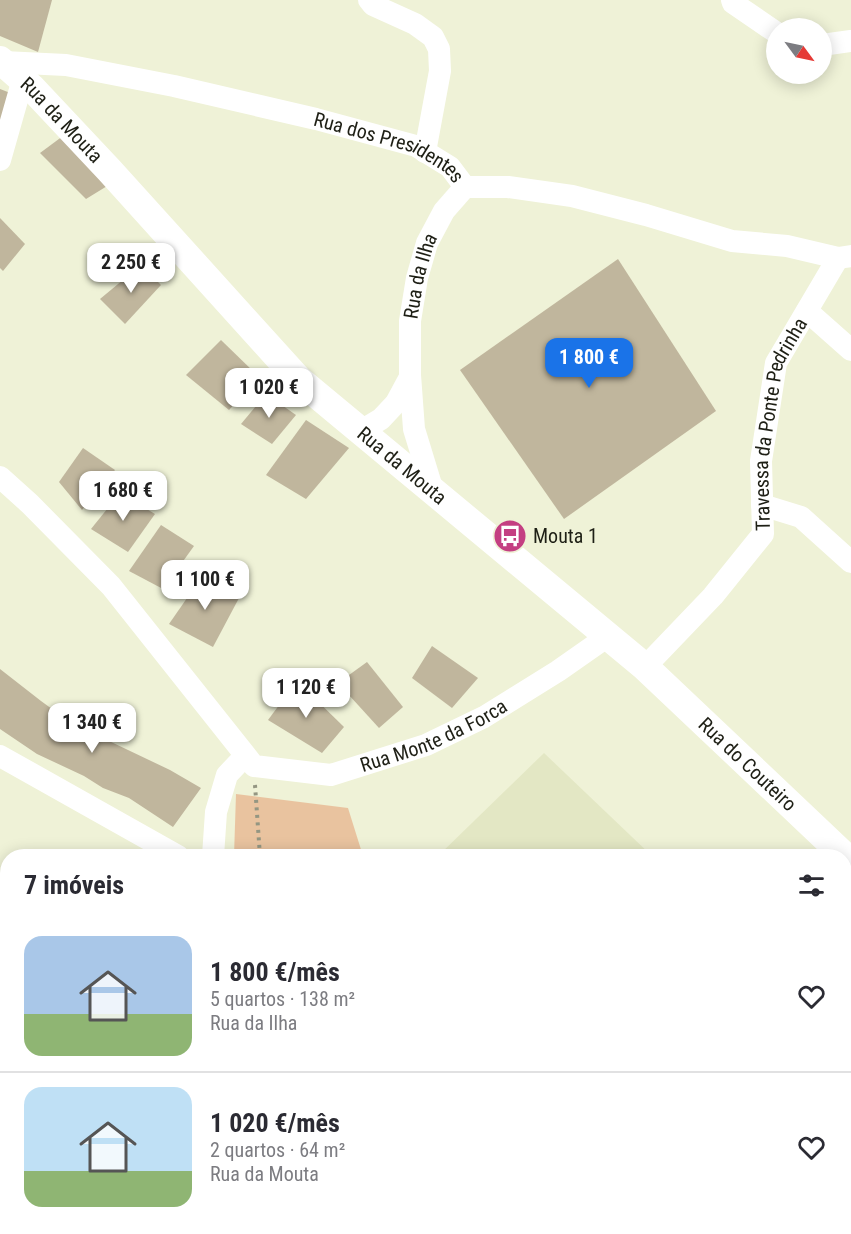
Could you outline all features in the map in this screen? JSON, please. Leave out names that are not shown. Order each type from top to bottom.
[{"type":"main road","name":"Rua da Mouta","points":[[15,66],[298,379],[645,667]]},
{"type":"main road","name":"Rua do Couteiro","points":[[645,667],[838,849]]},
{"type":"street","points":[[369,0],[373,5],[416,24],[433,37],[439,49],[440,71],[425,152]]},
{"type":"street","points":[[732,0],[766,25]]},
{"type":"street","points":[[832,44],[851,41]]},
{"type":"street","name":"Rua dos Presidentes","points":[[15,66],[66,65],[196,91],[316,119],[416,146],[450,167],[465,187],[508,187],[572,196],[732,241],[787,246],[845,257]]},
{"type":"street","points":[[0,160],[15,66]]},
{"type":"street","name":"Rua da Ilha","points":[[432,488],[414,429],[410,375],[410,321],[417,278],[427,243],[444,211],[465,187]]},
{"type":"street","name":"Travessa da Ponte Pedrinha","points":[[645,667],[712,596],[763,534],[761,461],[776,363],[807,311],[845,257]]},
{"type":"street","points":[[807,311],[851,350]]},
{"type":"street","name":"Rua da Ilha","points":[[361,431],[381,419],[396,404],[410,375]]},
{"type":"street","points":[[0,477],[111,586],[249,761],[227,775],[216,812],[213,849]]},
{"type":"street","points":[[762,505],[801,517],[851,562]]},
{"type":"street","name":"Rua Monte da Forca","points":[[249,761],[331,775],[426,745],[484,717],[558,671],[608,636]]},
{"type":"street","points":[[0,756],[166,849]]},
{"type":"path","points":[[249,761],[259,849]]},
{"type":"shaded area","points":[[544,753],[645,849],[445,849]]},
{"type":"shaded area","points":[[236,794],[348,808],[361,849],[234,849]]},
{"type":"building","points":[[0,0],[52,0],[38,52],[0,36]]},
{"type":"building","points":[[0,89],[13,94],[0,133]]},
{"type":"building","points":[[67,133],[112,183],[86,199],[40,153]]},
{"type":"building","points":[[0,218],[25,244],[3,271],[0,268]]},
{"type":"building","points":[[618,259],[716,411],[564,519],[460,370]]},
{"type":"building","points":[[141,265],[161,285],[125,324],[100,299]]},
{"type":"building","points":[[221,340],[259,377],[229,410],[186,375]]},
{"type":"building","points":[[266,394],[296,415],[272,444],[241,424]]},
{"type":"building","points":[[306,420],[349,448],[306,499],[266,475]]},
{"type":"building","points":[[83,448],[115,470],[82,510],[59,482]]},
{"type":"building","points":[[120,493],[155,514],[128,552],[91,529]]},
{"type":"building","points":[[161,525],[194,546],[163,589],[129,571]]},
{"type":"building","points":[[203,575],[239,598],[213,647],[169,624]]},
{"type":"building","points":[[432,646],[478,678],[452,708],[412,678]]},
{"type":"building","points":[[367,662],[403,707],[379,728],[338,683]]},
{"type":"building","points":[[0,669],[63,717],[85,726],[107,740],[170,770],[201,788],[173,827],[129,798],[103,788],[84,776],[37,754],[0,729]]},
{"type":"building","points":[[297,681],[344,727],[322,753],[268,720]]},
{"type":"place","name":"Mouta 1","points":[[510,536]]}]
